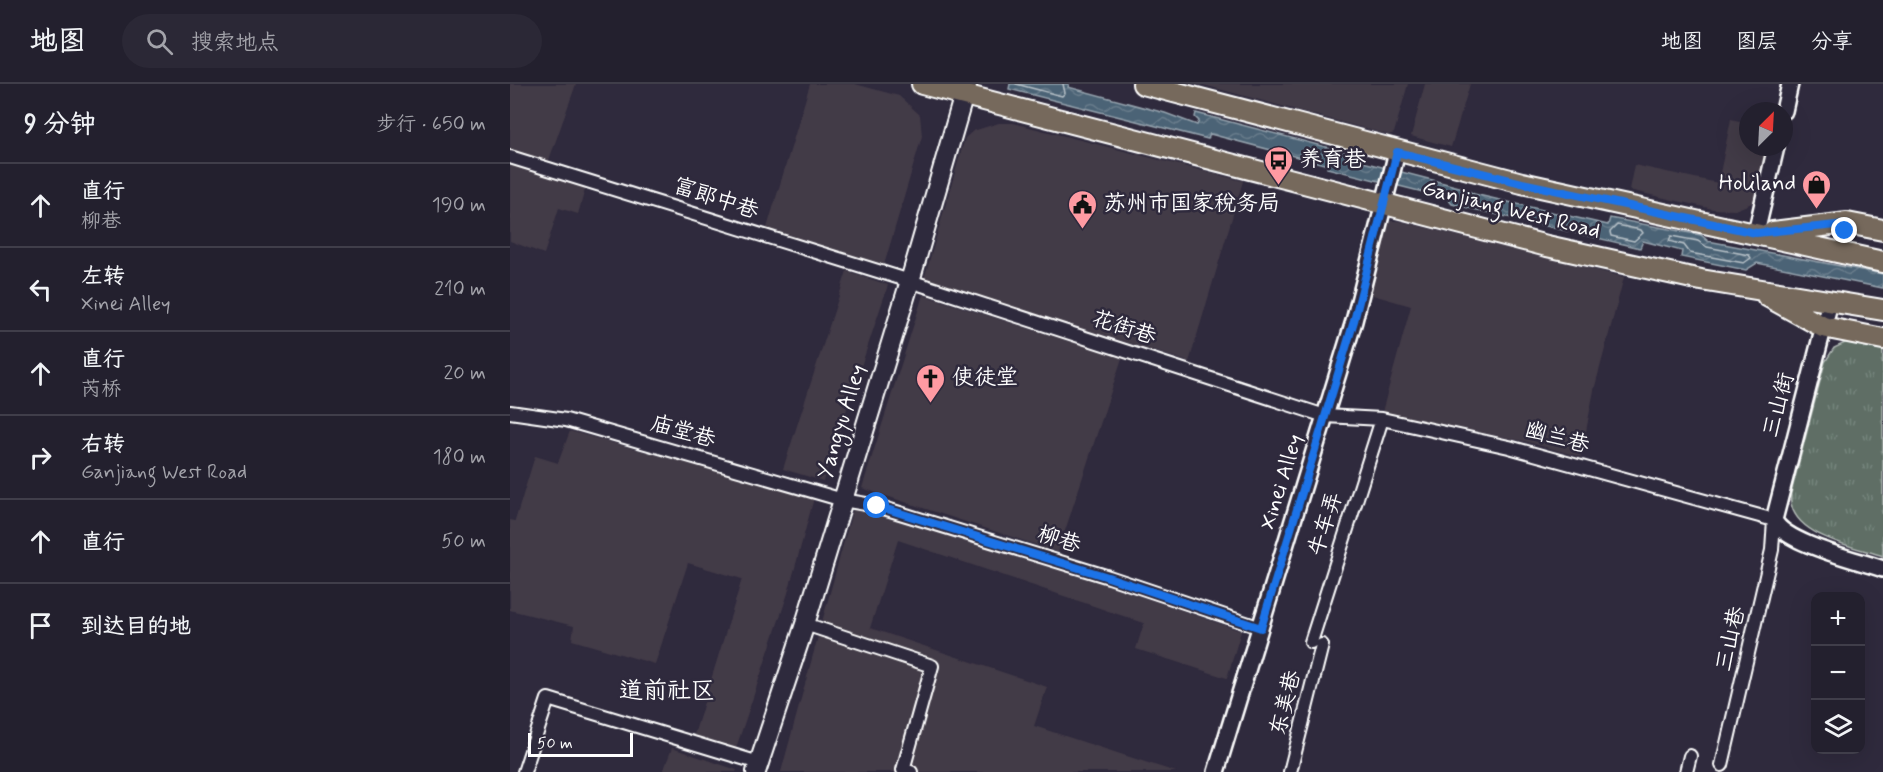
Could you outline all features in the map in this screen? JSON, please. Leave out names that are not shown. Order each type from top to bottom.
[{"type":"main road","name":"Ganjiang West Road","points":[[922,84],[965,90],[1387,196],[1579,254],[1754,289],[1883,310]]},
{"type":"main road","name":"Ganjiang West Road","points":[[1143,84],[1396,158],[1756,233],[1883,262]]},
{"type":"main road","name":"Yangyu Alley","points":[[758,767],[805,624],[910,281],[965,90]]},
{"type":"main road","points":[[1840,253],[1847,224]]},
{"type":"main road","points":[[1756,233],[1847,224],[1883,230]]},
{"type":"main road","points":[[1754,289],[1823,327],[1883,339]]},
{"type":"street","points":[[1786,102],[1790,84]]},
{"type":"street","points":[[1756,233],[1774,156]]},
{"type":"street","name":"富郎中巷","points":[[510,157],[910,281]]},
{"type":"street","name":"Xinei Alley","points":[[1216,772],[1325,416],[1396,158]]},
{"type":"street","name":"花街巷","points":[[910,281],[1325,416]]},
{"type":"street","name":"三山街","points":[[1774,520],[1830,302]]},
{"type":"street","name":"庙堂巷","points":[[510,412],[566,420],[843,500]]},
{"type":"street","name":"幽兰巷","points":[[1325,416],[1382,419],[1509,447],[1774,520]]},
{"type":"street","name":"牛车弄","points":[[1316,643],[1382,419]]},
{"type":"street","name":"柳巷","points":[[843,500],[877,506],[1098,573],[1261,628]]},
{"type":"street","points":[[1774,520],[1779,529],[1796,539],[1883,569]]},
{"type":"street","name":"三山巷","points":[[1722,765],[1772,550],[1774,520]]},
{"type":"street","points":[[805,624],[932,666],[903,770],[911,772]]},
{"type":"street","name":"东美巷","points":[[1290,772],[1316,643]]},
{"type":"street","points":[[524,772],[548,699],[758,767]]},
{"type":"street","points":[[1686,772],[1690,756]]},
{"type":"shaded area","points":[[510,84],[576,84],[544,174],[586,186],[578,214],[559,208],[544,254],[510,241]]},
{"type":"shaded area","points":[[810,84],[855,84],[899,96],[920,115],[922,136],[884,265],[767,228]]},
{"type":"shaded area","points":[[1200,84],[1408,84],[1394,133],[1389,135]]},
{"type":"shaded area","points":[[1425,84],[1470,84],[1451,147],[1411,136]]},
{"type":"shaded area","points":[[1731,119],[1739,121],[1739,156],[1767,156],[1757,197],[1752,203],[1735,210],[1713,209],[1629,190],[1634,165],[1718,183]]},
{"type":"shaded area","name":"苏州市国家税务局","points":[[999,123],[1013,123],[1243,181],[1189,362],[924,279],[965,138],[973,131]]},
{"type":"shaded area","points":[[1390,221],[1399,221],[1624,277],[1594,390],[1581,457],[1527,442],[1382,412],[1411,306],[1366,293],[1385,228]]},
{"type":"shaded area","points":[[847,271],[888,285],[823,481],[783,469]]},
{"type":"shaded area","points":[[923,295],[1122,358],[1058,552],[862,488]]},
{"type":"shaded area","points":[[570,431],[814,498],[788,593],[736,748],[694,735],[742,579],[688,563],[655,664],[572,640],[574,626],[510,610],[510,520],[515,521],[535,456],[558,463]]},
{"type":"shaded area","points":[[854,505],[1048,564],[1241,631],[1227,678],[1136,649],[1144,623],[898,540],[870,628],[1047,687],[1034,726],[1176,772],[781,772]]},
{"type":"shaded area","points":[[672,748],[737,770],[736,772],[663,772]]},
{"type":"green space","points":[[1847,342],[1883,347],[1883,556],[1839,543],[1810,529],[1799,519],[1792,507],[1791,493],[1825,362],[1834,348]]},
{"type":"water","points":[[1010,84],[1069,84],[1068,87],[1165,113],[1197,125],[1199,121],[1195,117],[1196,113],[1356,155],[1355,160],[1463,188],[1474,194],[1608,225],[1610,218],[1701,235],[1708,241],[1883,274],[1883,288],[1757,263],[1746,270],[1681,257],[1682,251],[1643,241],[1640,248],[1452,204],[1447,198],[1327,168],[1328,165],[1210,134],[1208,139],[1009,89]]},
{"type":"place","name":"养育巷","points":[[1279,186]]},
{"type":"place","name":"Holiland","points":[[1817,210]]},
{"type":"place","name":"苏州市国家税务局","points":[[1083,230]]},
{"type":"place","name":"使徒堂","points":[[931,404]]},
{"type":"district","name":"道前社区","points":[[667,691]]},
{"type":"route","points":[[877,506],[1108,577],[1261,628],[1354,321],[1397,152],[1522,183],[1756,233],[1847,224],[1845,231]]}]
